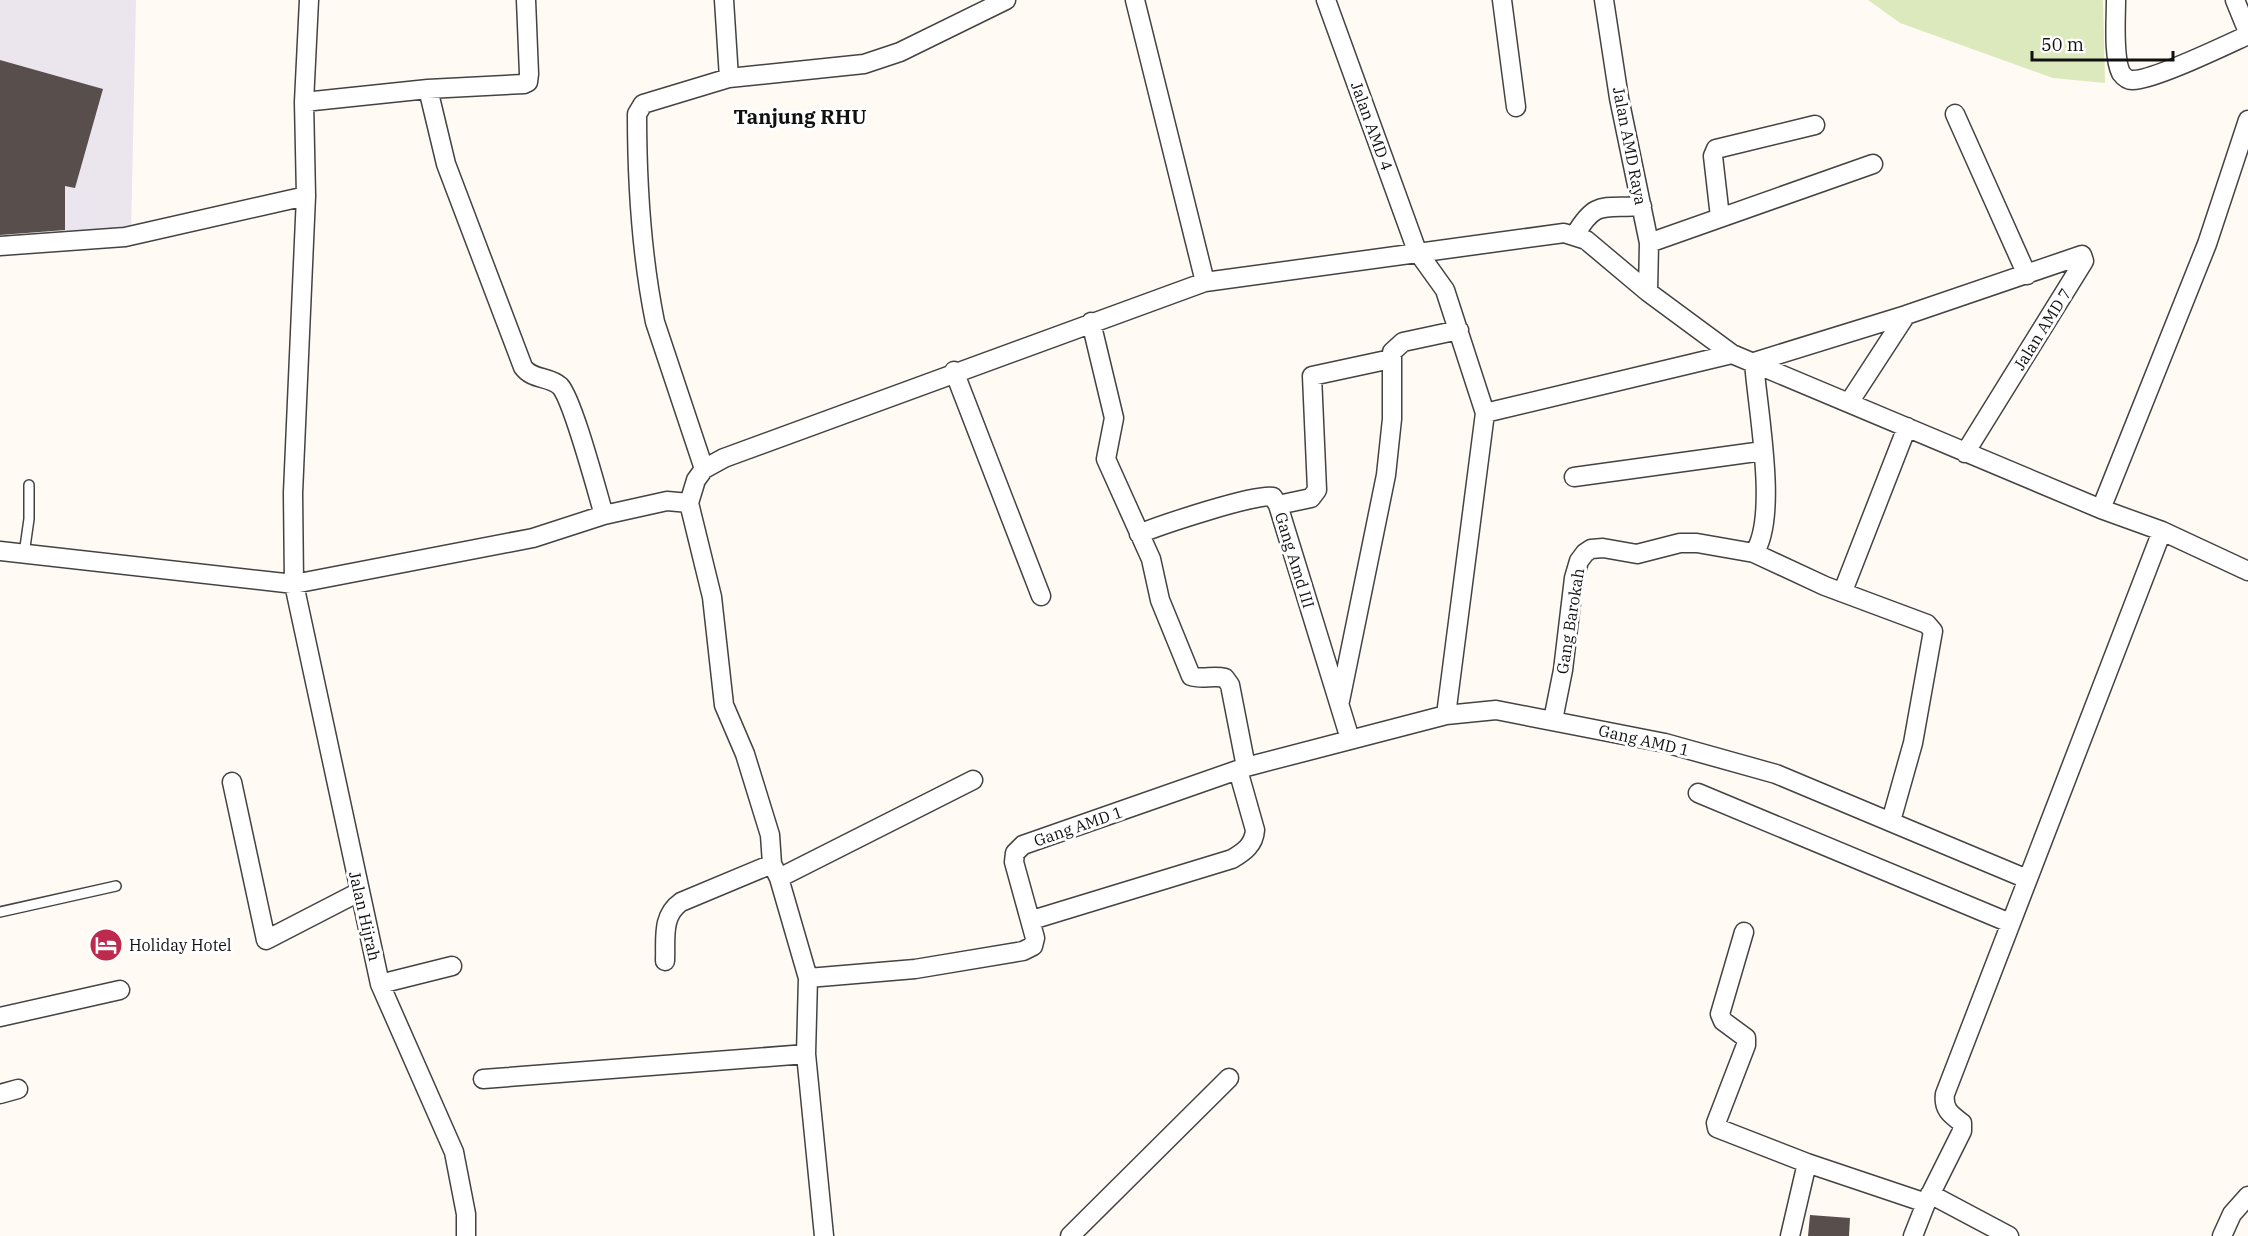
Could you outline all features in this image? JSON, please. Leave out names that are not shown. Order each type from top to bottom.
[{"type":"street","name":"Jalan Hijrah","points":[[309,0],[304,102],[306,196],[294,482],[294,584],[380,984],[454,1152],[466,1214],[466,1236]]},
{"type":"street","points":[[304,102],[428,89],[517,85],[528,82],[526,0]]},
{"type":"street","points":[[724,0],[729,78]]},
{"type":"street","points":[[704,469],[655,322],[650,298],[640,215],[637,114],[643,104],[729,78],[864,64],[900,51],[1006,0]]},
{"type":"street","points":[[1135,0],[1205,282]]},
{"type":"street","name":"Jalan AMD 4","points":[[1326,0],[1417,251]]},
{"type":"street","points":[[1502,0],[1516,107]]},
{"type":"street","name":"Jalan AMD Raya","points":[[1605,0],[1619,98],[1649,243],[1648,292]]},
{"type":"street","points":[[2116,0],[2119,63],[2122,75],[2132,80],[2190,61],[2248,34],[2235,0]]},
{"type":"street","points":[[428,89],[446,164],[524,367],[532,375],[553,381],[562,389],[576,423],[604,515]]},
{"type":"street","points":[[1955,114],[2027,275]]},
{"type":"street","points":[[2101,509],[2207,244],[2248,120]]},
{"type":"street","points":[[1720,217],[1713,156],[1716,149],[1815,125]]},
{"type":"street","points":[[1649,243],[1873,164]]},
{"type":"street","points":[[0,246],[125,237],[306,196]]},
{"type":"street","points":[[1575,235],[1586,216],[1595,209],[1642,206]]},
{"type":"street","points":[[824,1236],[806,1054],[808,978],[776,871],[771,836],[745,754],[724,705],[712,597],[689,503],[696,480],[704,469],[724,458],[954,371],[1205,282],[1417,251],[1551,234],[1575,235],[1601,251],[1648,292],[1732,354],[1850,401],[1965,453],[2101,509],[2162,531],[2248,571]]},
{"type":"street","points":[[1417,251],[1439,279],[1459,330],[1485,413],[1446,715]]},
{"type":"street","name":"Jalan AMD 7","points":[[1754,362],[2027,275],[2077,255],[2085,258],[1965,453]]},
{"type":"street","points":[[1850,401],[1906,315]]},
{"type":"street","points":[[1032,920],[1232,859],[1247,850],[1255,830],[1242,769],[1230,685],[1225,678],[1216,675],[1198,679],[1191,676],[1160,600],[1151,560],[1106,459],[1114,418],[1091,322]]},
{"type":"street","points":[[1340,701],[1386,475],[1392,419],[1391,359],[1394,348],[1403,342],[1459,330]]},
{"type":"street","points":[[1485,413],[1732,354]]},
{"type":"street","name":"Gang Amd III","points":[[1350,739],[1278,505],[1311,498],[1317,490],[1312,376],[1391,359]]},
{"type":"street","points":[[1754,362],[1767,502],[1766,519],[1760,544],[1754,553]]},
{"type":"street","points":[[954,371],[1041,596]]},
{"type":"street","points":[[1843,591],[1907,427]]},
{"type":"street","points":[[1574,477],[1762,451]]},
{"type":"street","points":[[1139,534],[1264,495],[1273,497],[1278,505]]},
{"type":"street","points":[[0,551],[294,584],[533,538],[604,515],[667,501],[689,503]]},
{"type":"street","points":[[1913,1236],[1928,1198],[1962,1131],[1962,1123],[1949,1113],[1944,1103],[1944,1094],[2162,531]]},
{"type":"street","name":"Gang Barokah","points":[[1553,720],[1563,670],[1574,578],[1579,561],[1591,549],[1603,548],[1637,554],[1680,543],[1697,543],[1754,553],[1825,586],[1927,624],[1934,631],[1913,743],[1891,821]]},
{"type":"street","name":"Gang AMD 1","points":[[808,978],[915,969],[1023,951],[1033,946],[1032,920],[1014,862],[1015,853],[1023,846],[1242,769],[1446,715],[1496,710],[1665,743],[1776,774],[2026,879]]},
{"type":"street","points":[[665,962],[666,920],[670,910],[681,902],[776,871],[973,780]]},
{"type":"street","points":[[232,782],[266,940],[359,892]]},
{"type":"street","points":[[1698,794],[2010,923]]},
{"type":"street","points":[[1744,932],[1720,1014],[1723,1021],[1746,1038],[1746,1045],[1716,1123],[1717,1128],[1807,1163],[1928,1198],[2009,1236]]},
{"type":"street","points":[[380,984],[452,966]]},
{"type":"street","points":[[0,1017],[120,990]]},
{"type":"street","points":[[483,1079],[806,1054]]},
{"type":"street","points":[[1070,1236],[1229,1078]]},
{"type":"street","points":[[1790,1236],[1807,1163]]},
{"type":"street","points":[[2222,1236],[2232,1214],[2248,1196]]},
{"type":"lane","points":[[24,554],[29,519],[29,485]]},
{"type":"lane","points":[[0,912],[116,886]]},
{"type":"shaded area","points":[[0,0],[136,0],[131,234],[0,241]]},
{"type":"green space","points":[[1868,0],[2103,0],[2105,83],[2053,78],[1900,23]]},
{"type":"building","points":[[0,60],[103,89],[75,188],[65,186],[65,230],[0,235]]},
{"type":"building","points":[[1810,1215],[1850,1218],[1849,1236],[1808,1236]]},
{"type":"place","name":"Holiday Hotel","points":[[106,945]]},
{"type":"district","name":"Tanjung RHU","points":[[800,117]]}]
